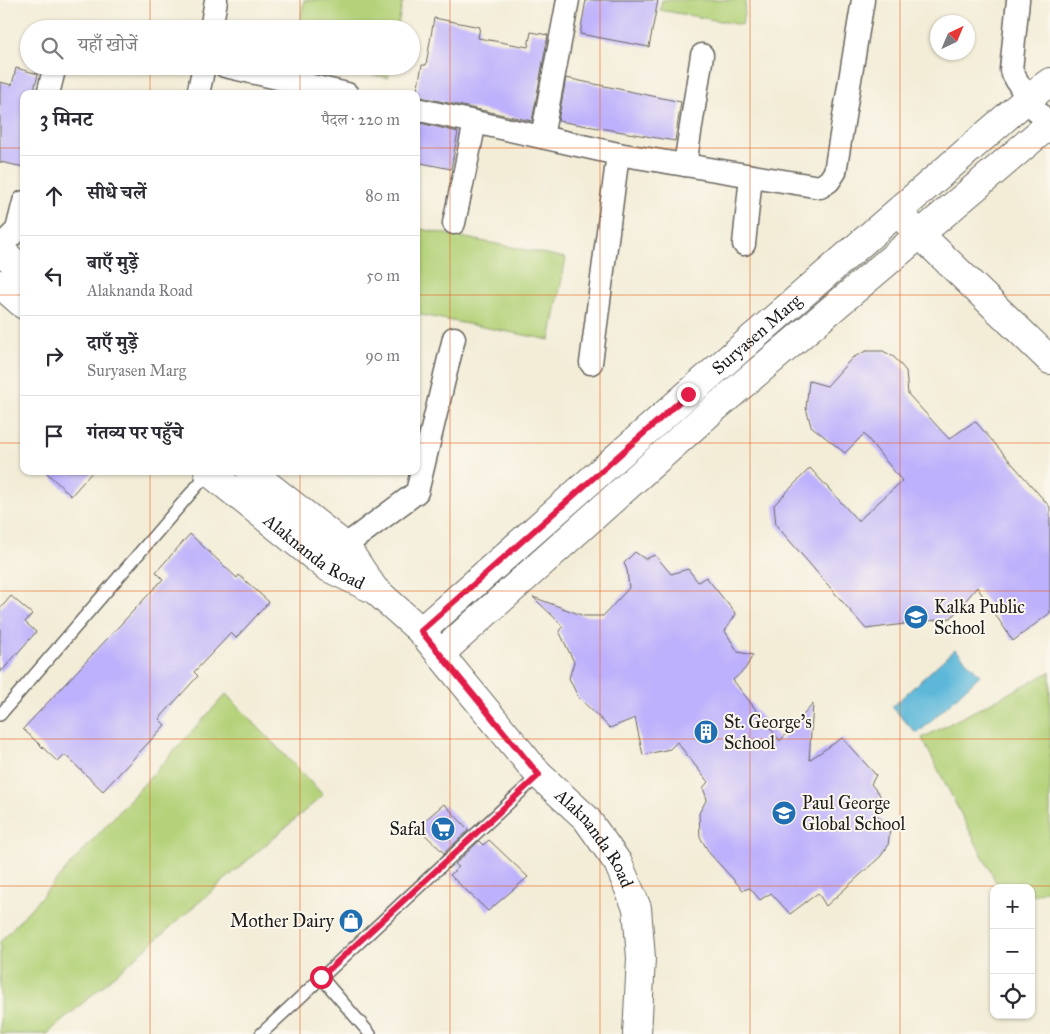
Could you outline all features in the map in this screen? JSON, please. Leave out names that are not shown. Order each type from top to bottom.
[{"type":"street","points":[[213,20],[216,0]]},
{"type":"street","points":[[542,137],[568,0]]},
{"type":"street","points":[[420,110],[618,154],[820,187],[829,181],[835,172],[863,0]]},
{"type":"street","points":[[1018,0],[1011,70],[1027,99],[1049,124]]},
{"type":"street","points":[[684,165],[702,55]]},
{"type":"street","points":[[49,90],[53,75]]},
{"type":"street","points":[[199,90],[202,75]]},
{"type":"street","points":[[264,75],[328,90]]},
{"type":"street","name":"Suryasen Marg","points":[[421,631],[897,212],[1027,99],[1050,82]]},
{"type":"street","points":[[454,223],[475,122]]},
{"type":"street","name":"Suryasen Marg","points":[[440,654],[708,414],[1049,124]]},
{"type":"street","points":[[590,362],[618,154]]},
{"type":"street","points":[[744,244],[752,176]]},
{"type":"street","points":[[897,212],[1050,360]]},
{"type":"street","points":[[20,218],[17,230],[0,248],[20,267]]},
{"type":"street","points":[[0,284],[20,302]]},
{"type":"street","points":[[327,567],[346,547],[383,516],[418,492],[454,338]]},
{"type":"street","name":"Alaknanda Road","points":[[212,475],[327,567],[375,590],[421,631],[539,775],[586,818],[618,864],[637,908],[641,958],[637,1034]]},
{"type":"street","points":[[255,475],[346,547],[375,590]]},
{"type":"lane","points":[[0,715],[205,475]]},
{"type":"lane","points":[[261,1034],[539,775]]},
{"type":"lane","points":[[321,977],[370,1034]]},
{"type":"green space","points":[[304,0],[403,0],[399,20],[301,20]]},
{"type":"green space","points":[[662,0],[746,0],[742,25],[660,10]]},
{"type":"green space","points":[[374,75],[388,75],[388,78]]},
{"type":"green space","points":[[420,229],[566,258],[550,340],[420,315]]},
{"type":"green space","points":[[1050,672],[1050,888],[1035,895],[1035,884],[997,884],[922,738]]},
{"type":"green space","points":[[226,694],[323,795],[47,1034],[0,1034],[0,942]]},
{"type":"water","points":[[955,649],[980,675],[917,734],[892,707]]},
{"type":"building","points":[[586,0],[658,0],[649,47],[580,34]]},
{"type":"building","points":[[434,18],[480,27],[478,38],[528,47],[531,32],[548,35],[532,121],[420,97],[420,90],[417,90],[422,65],[426,65]]},
{"type":"building","points":[[16,68],[20,69],[20,75],[38,75],[34,90],[20,90],[20,166],[0,162],[0,82],[12,85]]},
{"type":"building","points":[[566,78],[681,102],[675,141],[558,121]]},
{"type":"building","points":[[420,123],[458,132],[451,169],[420,163]]},
{"type":"building","points":[[866,351],[883,351],[894,357],[906,371],[908,394],[949,439],[975,421],[1050,507],[1050,613],[1013,641],[977,587],[951,618],[866,629],[776,525],[774,505],[810,468],[858,521],[902,481],[864,434],[845,453],[811,426],[806,408],[809,381],[827,386],[852,358]]},
{"type":"building","points":[[49,475],[89,475],[71,496]]},
{"type":"building","points":[[190,534],[237,578],[239,575],[269,602],[236,638],[231,633],[194,672],[198,676],[159,719],[165,725],[103,791],[65,755],[58,762],[23,729],[163,579],[156,572]]},
{"type":"building","name":"St. George's School","points":[[635,552],[645,559],[655,555],[671,574],[688,569],[698,582],[706,577],[736,614],[725,631],[738,652],[753,655],[745,669],[733,680],[780,741],[813,704],[809,760],[842,738],[876,775],[871,784],[880,795],[875,813],[890,828],[888,846],[880,857],[826,906],[818,893],[790,914],[771,893],[760,900],[750,888],[743,890],[710,854],[700,837],[699,813],[707,799],[703,788],[708,782],[677,742],[670,749],[643,755],[635,718],[610,728],[578,697],[569,678],[574,662],[559,631],[563,626],[533,597],[584,616],[603,616],[629,588],[627,570],[624,563]]},
{"type":"building","points":[[11,596],[32,614],[25,622],[36,632],[0,673],[0,609]]},
{"type":"building","name":"Safal","points":[[444,804],[469,830],[444,853],[417,827]]},
{"type":"building","points":[[489,840],[528,877],[488,911],[450,875],[459,867],[455,864],[479,841],[483,845]]},
{"type":"place","name":"Kalka Public School","points":[[916,617]]},
{"type":"place","name":"St. George's School","points":[[706,732]]},
{"type":"place","name":"Paul George Global School","points":[[784,813]]},
{"type":"place","name":"Safal","points":[[443,829]]},
{"type":"place","name":"Mother Dairy","points":[[351,921]]},
{"type":"route","points":[[321,977],[539,775],[421,631],[688,394]]}]
